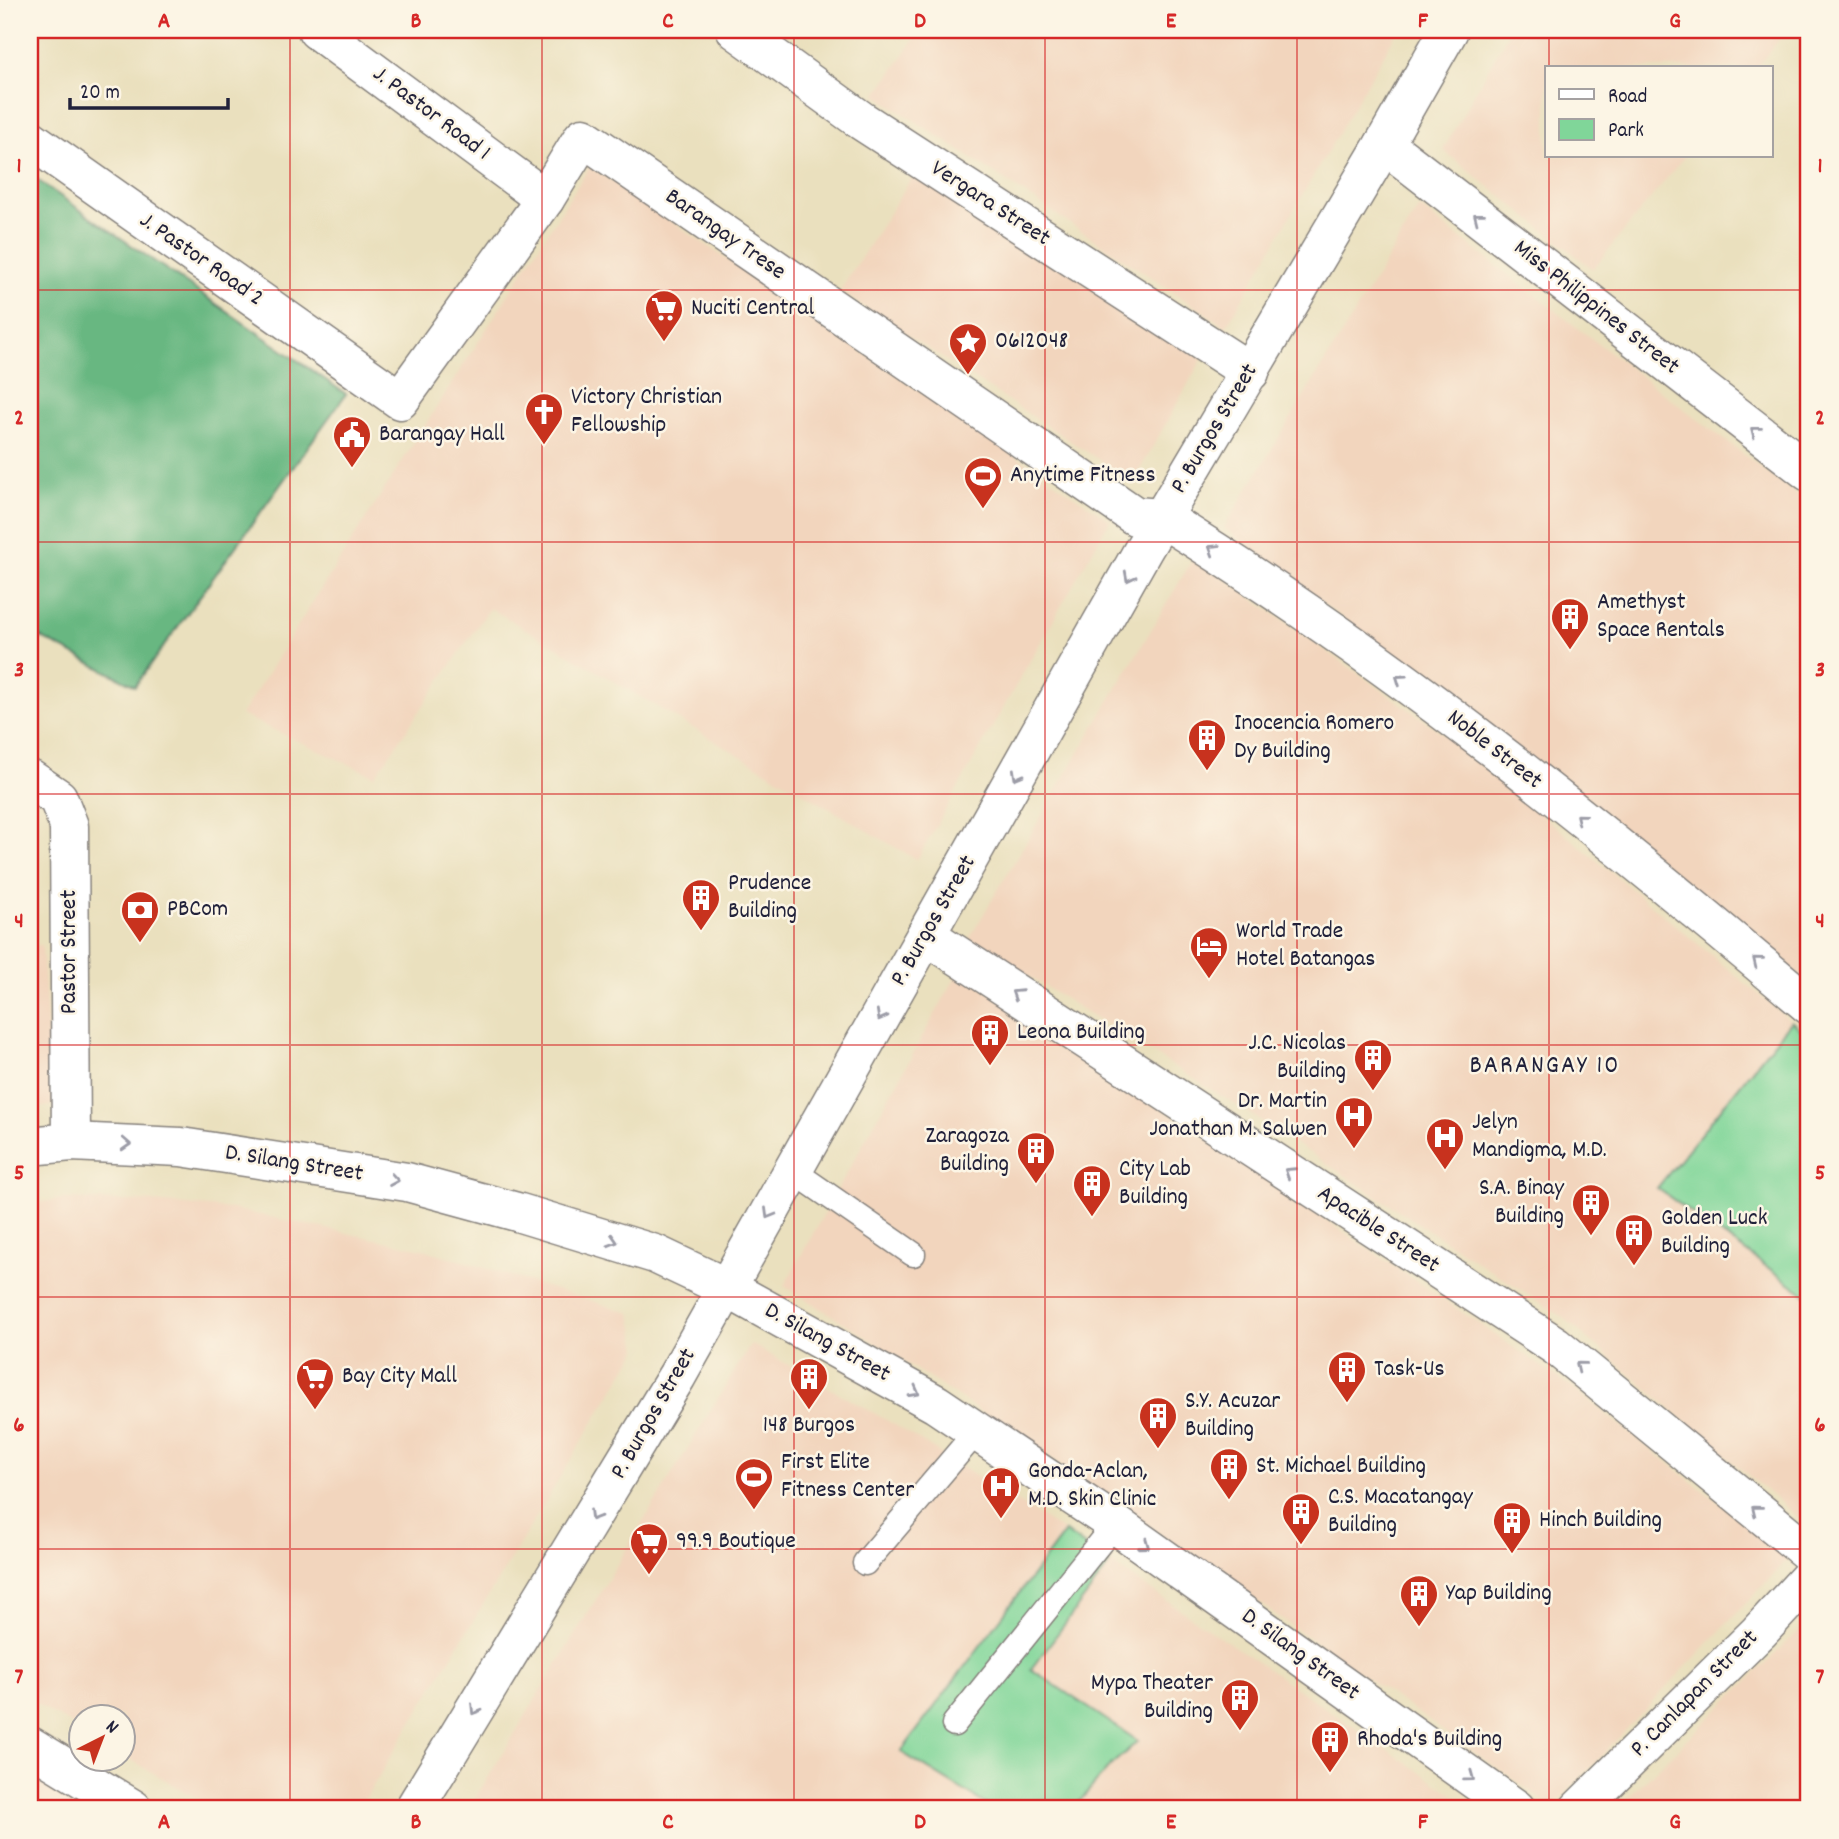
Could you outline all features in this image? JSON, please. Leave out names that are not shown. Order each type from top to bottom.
[{"type":"street","name":"J. Pastor Road 1","points":[[317,30],[545,199]]},
{"type":"street","name":"Vergara Street","points":[[736,30],[862,121],[1250,372]]},
{"type":"street","name":"P. Burgos Street","points":[[414,1809],[588,1527],[727,1288],[1162,518],[1449,30]]},
{"type":"street","name":"Barangay Trese","points":[[373,381],[400,400],[545,199],[583,137],[1135,516],[1162,518]]},
{"type":"street","name":"J. Pastor Road 2","points":[[30,139],[373,381]]},
{"type":"street","name":"Miss Philippines Street","points":[[1384,144],[1809,472]]},
{"type":"street","name":"Noble Street","points":[[1162,518],[1245,569],[1461,722],[1809,1005]]},
{"type":"street","name":"Pastor Street","points":[[30,779],[58,798],[69,826],[71,1142]]},
{"type":"street","name":"Apacible Street","points":[[926,936],[1556,1346],[1809,1553]]},
{"type":"street","name":"D. Silang Street","points":[[30,1146],[71,1142],[181,1147],[407,1182],[655,1254],[727,1288],[936,1404],[1115,1524],[1516,1809]]},
{"type":"street","name":"P. Canlapan Street","points":[[1579,1809],[1759,1632],[1809,1578]]},
{"type":"street","points":[[30,1746],[133,1809]]},
{"type":"lane","points":[[793,1171],[914,1254]]},
{"type":"lane","points":[[865,1563],[977,1431]]},
{"type":"lane","points":[[954,1724],[1115,1524]]},
{"type":"shaded area","points":[[921,30],[1398,30],[1226,327],[876,95]]},
{"type":"shaded area","points":[[1510,30],[1787,30],[1758,66],[1545,66],[1545,158],[1683,158],[1593,269],[1443,150]]},
{"type":"shaded area","name":"Nuciti Central","points":[[590,166],[1110,520],[917,860],[490,608],[375,776],[241,715]]},
{"type":"shaded area","points":[[914,174],[1206,352],[1133,482],[840,291]]},
{"type":"shaded area","points":[[1419,207],[1809,504],[1809,984],[1655,857],[1224,528]]},
{"type":"shaded area","points":[[1194,557],[1448,737],[1809,1036],[1809,1527],[1564,1318],[1241,1108],[969,939]]},
{"type":"shaded area","points":[[30,945],[42,945],[53,1105],[30,1110]]},
{"type":"shaded area","points":[[959,971],[1569,1385],[1789,1558],[1553,1807],[1042,1452],[784,1286]]},
{"type":"shaded area","name":"Bay City Mall","points":[[62,1199],[153,1202],[232,1209],[423,1249],[631,1313],[638,1349],[359,1809],[215,1809],[136,1763],[136,1702],[66,1702],[66,1722],[30,1700],[30,1204]]},
{"type":"shaded area","points":[[751,1344],[895,1425],[1065,1532],[1475,1809],[469,1809]]},
{"type":"shaded area","points":[[1809,1621],[1809,1809],[1616,1809]]},
{"type":"shaded area","points":[[30,1771],[90,1809],[30,1809]]},
{"type":"green space","points":[[30,175],[346,394],[135,686],[30,632]]},
{"type":"green space","points":[[1791,1021],[1809,1036],[1809,1297],[1657,1188]]},
{"type":"green space","points":[[1065,1532],[1110,1564],[1031,1669],[1138,1741],[1110,1766],[1073,1809],[994,1809],[901,1752]]},
{"type":"place","name":"Nuciti Central","points":[[664,343]]},
{"type":"place","name":"0612048","points":[[968,376]]},
{"type":"place","name":"Victory Christian Fellowship","points":[[544,446]]},
{"type":"place","name":"Barangay Hall","points":[[352,469]]},
{"type":"place","name":"Anytime Fitness","points":[[983,510]]},
{"type":"place","name":"Amethyst Space Rentals","points":[[1570,651]]},
{"type":"place","name":"Inocencia Romero Dy Building","points":[[1207,772]]},
{"type":"place","name":"Prudence Building","points":[[701,932]]},
{"type":"place","name":"PBCom","points":[[140,944]]},
{"type":"place","name":"World Trade Hotel Batangas","points":[[1209,980]]},
{"type":"place","name":"Leona Building","points":[[990,1067]]},
{"type":"place","name":"J.C. Nicolas Building","points":[[1373,1092]]},
{"type":"place","name":"Dr. Martin Jonathan M. Salwen","points":[[1354,1150]]},
{"type":"place","name":"Jelyn Mandigma, M.D.","points":[[1445,1171]]},
{"type":"place","name":"Zaragoza Building","points":[[1036,1185]]},
{"type":"place","name":"City Lab Building","points":[[1092,1218]]},
{"type":"place","name":"S.A. Binay Building","points":[[1591,1237]]},
{"type":"place","name":"Golden Luck Building","points":[[1634,1267]]},
{"type":"place","name":"Task-Us","points":[[1347,1404]]},
{"type":"place","name":"Bay City Mall","points":[[315,1411]]},
{"type":"place","name":"148 Burgos","points":[[809,1411]]},
{"type":"place","name":"S.Y. Acuzar Building","points":[[1158,1450]]},
{"type":"place","name":"St. Michael Building","points":[[1229,1501]]},
{"type":"place","name":"First Elite Fitness Center","points":[[754,1511]]},
{"type":"place","name":"Gonda-Aclan, M.D. Skin Clinic","points":[[1001,1520]]},
{"type":"place","name":"C.S. Macatangay Building","points":[[1301,1546]]},
{"type":"place","name":"Hinch Building","points":[[1512,1555]]},
{"type":"place","name":"99.9 Boutique","points":[[649,1576]]},
{"type":"place","name":"Yap Building","points":[[1419,1628]]},
{"type":"place","name":"Mypa Theater Building","points":[[1240,1732]]},
{"type":"place","name":"Rhoda's Building","points":[[1330,1774]]},
{"type":"district","name":"BARANGAY 10","points":[[1545,1066]]}]
